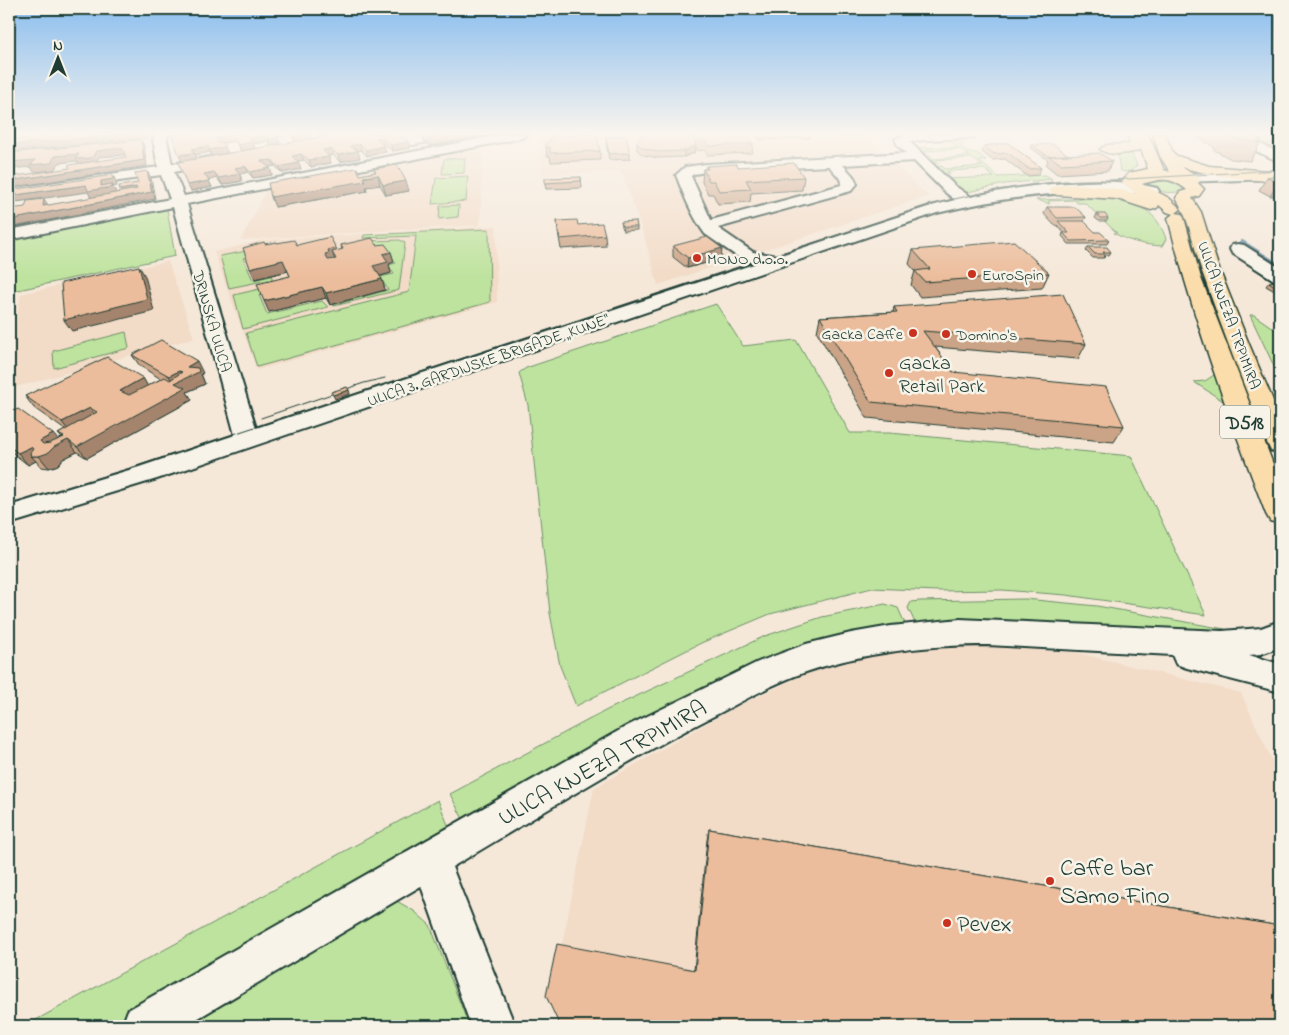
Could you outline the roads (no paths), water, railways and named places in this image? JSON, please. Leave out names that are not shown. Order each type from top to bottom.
[{"type":"main road","name":"ULICA KNEZA TRPIMIRA","points":[[1149,182],[1171,202],[1189,205]]},
{"type":"main road","points":[[1057,190],[1102,192],[1139,199],[1160,210],[1189,205],[1200,183],[1198,182]]},
{"type":"main road","name":"ULICA KNEZA TRPIMIRA","points":[[1189,205],[1238,344],[1280,445]]},
{"type":"main road","name":"ULICA KNEZA TRPIMIRA","points":[[1189,205],[1192,278],[1260,465],[1280,514]]},
{"type":"street","points":[[9,193],[82,182]]},
{"type":"street","name":"DRINSKA ULICA","points":[[171,182],[179,202],[248,440]]},
{"type":"street","points":[[9,235],[278,182]]},
{"type":"street","points":[[684,182],[700,216],[707,226],[748,264]]},
{"type":"street","points":[[707,226],[846,188],[850,182]]},
{"type":"street","points":[[944,182],[967,201]]},
{"type":"street","name":"ULICA 3. GARDIJSKE BRIGADE „KUNE“","points":[[9,515],[108,486],[248,440],[748,264],[780,261],[932,210],[984,196],[1018,190],[1117,182]]},
{"type":"street","name":"ULICA 3. GARDIJSKE BRIGADE „KUNE“","points":[[967,201],[1139,182]]},
{"type":"street","points":[[1189,205],[1209,184],[1224,182]]},
{"type":"street","points":[[1238,249],[1280,276]]},
{"type":"street","name":"ULICA KNEZA TRPIMIRA","points":[[144,1026],[639,737],[769,672],[806,658],[892,638],[960,632],[1014,633],[1102,640],[1242,644],[1261,641],[1280,634]]},
{"type":"street","name":"ULICA KNEZA TRPIMIRA","points":[[1102,640],[1216,661],[1280,678]]},
{"type":"street","points":[[430,859],[493,1026]]},
{"type":"waterway","points":[[1242,242],[1280,266]]},
{"type":"tram line","points":[[9,505],[134,467],[762,259],[945,201],[996,190],[1072,182]]},
{"type":"tram line","points":[[261,418],[364,383],[385,378]]},
{"type":"place","name":"MONO d.o.o.","points":[[697,258]]},
{"type":"place","name":"EuroSpin","points":[[972,274]]},
{"type":"place","name":"Gacka Caffe","points":[[913,333]]},
{"type":"place","name":"Domino's","points":[[946,334]]},
{"type":"place","name":"Gacka Retail Park","points":[[889,373]]},
{"type":"place","name":"Caffe bar Samo Fino","points":[[1050,881]]},
{"type":"place","name":"Pevex","points":[[947,923]]}]
